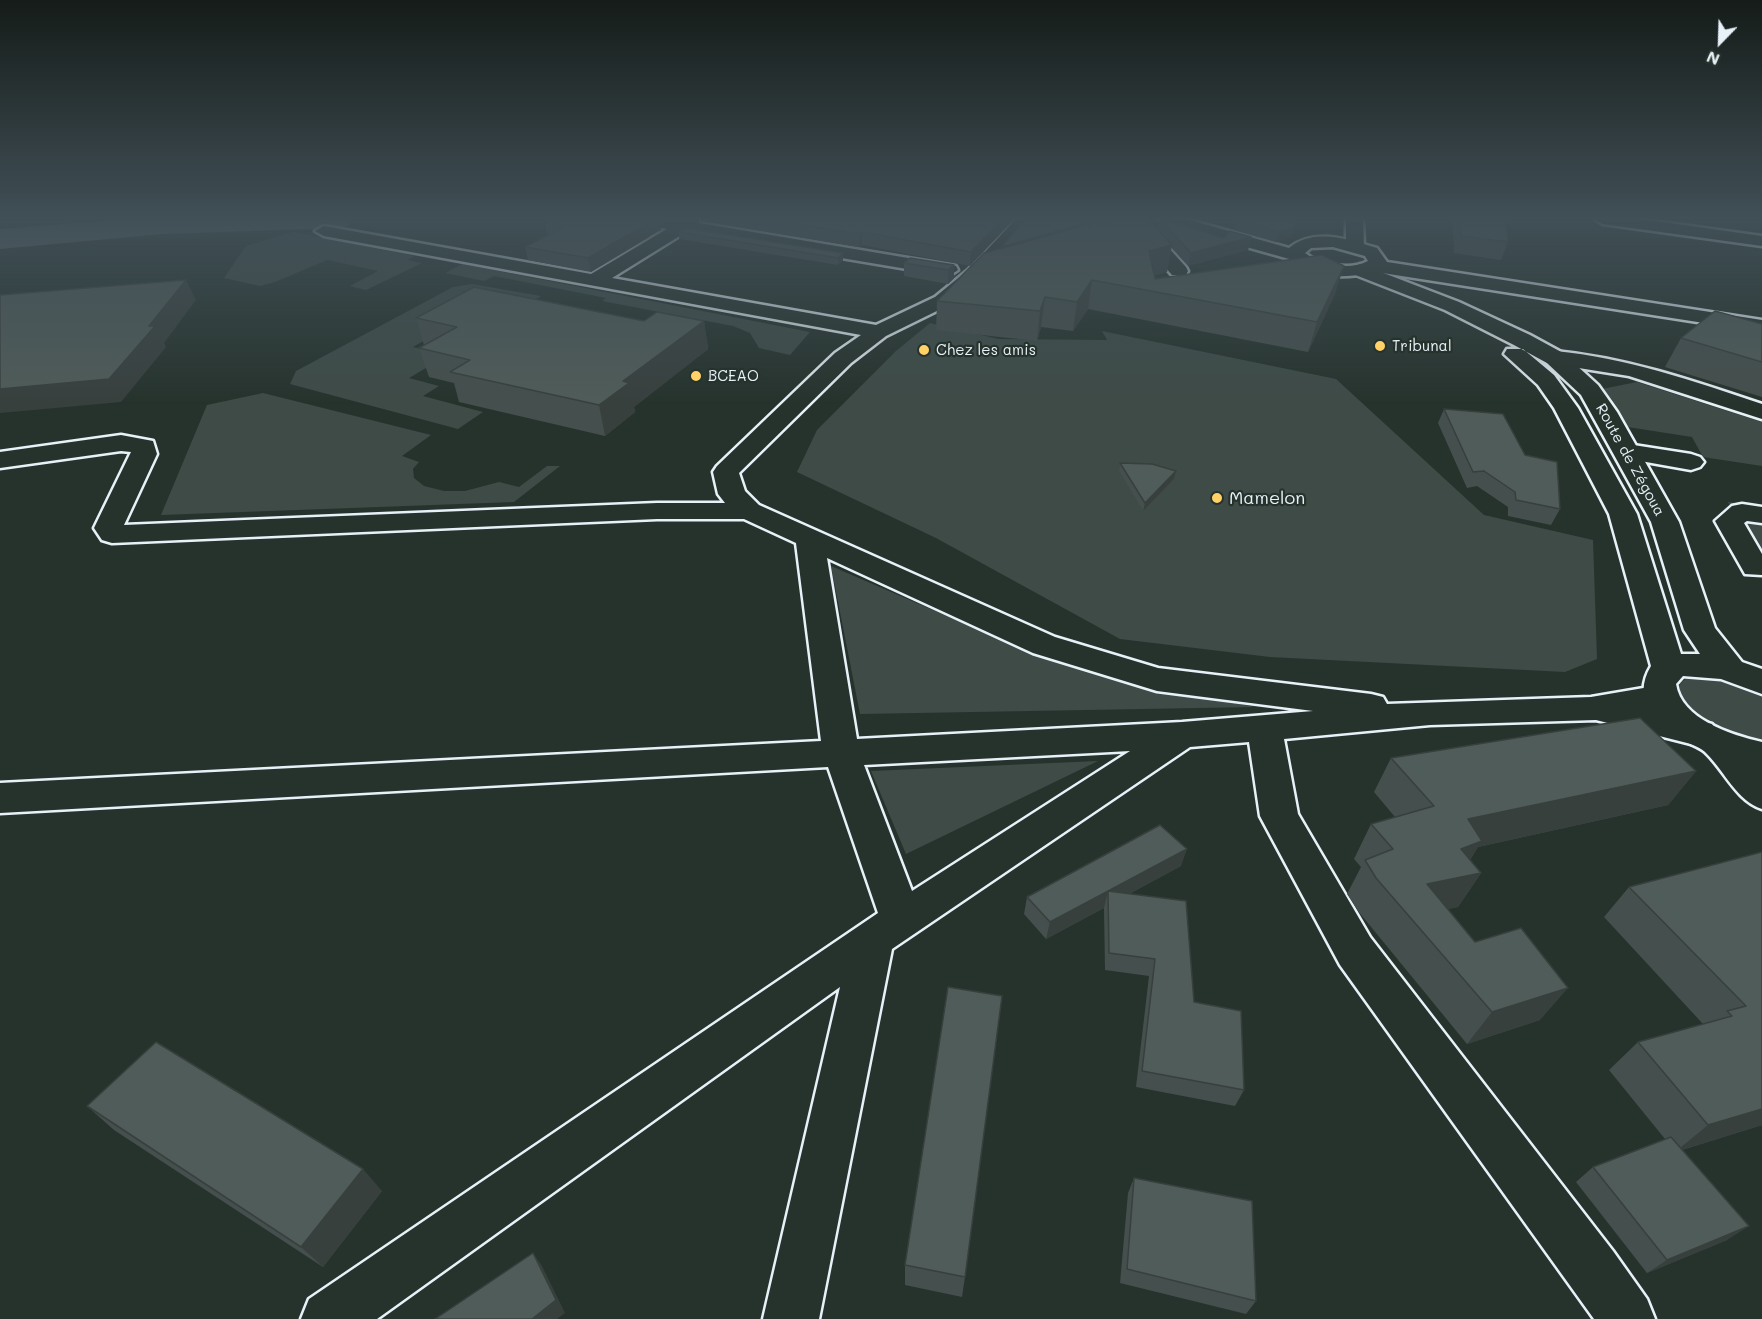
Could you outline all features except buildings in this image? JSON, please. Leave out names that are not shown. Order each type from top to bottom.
[{"type":"main road","points":[[593,281],[879,332]]},
{"type":"main road","points":[[667,511],[696,499],[843,358],[879,332],[942,301],[974,281]]},
{"type":"main road","name":"Route de Zégoua","points":[[1357,281],[1435,312],[1494,340],[1521,358],[1546,380],[1566,408],[1623,514],[1665,683]]},
{"type":"main road","name":"Route de Zégoua","points":[[1402,281],[1555,358],[1590,390],[1628,452],[1665,522],[1700,630],[1729,669]]},
{"type":"main road","points":[[1475,281],[1762,326]]},
{"type":"main road","points":[[1500,281],[1762,314]]},
{"type":"main road","points":[[1555,358],[1590,360],[1623,366],[1762,412]]},
{"type":"main road","points":[[0,460],[121,443],[144,446],[144,454],[108,528],[112,534],[667,511],[749,511]]},
{"type":"main road","points":[[1628,452],[1691,462]]},
{"type":"main road","points":[[726,472],[732,494],[749,511],[1044,645],[1157,679],[1430,713]]},
{"type":"main road","points":[[1760,572],[1729,521],[1742,512],[1762,515]]},
{"type":"main road","points":[[791,1319],[888,930],[840,752],[810,539]]},
{"type":"main road","points":[[1591,709],[1665,683],[1695,664],[1729,669],[1762,682]]},
{"type":"main road","points":[[1665,683],[1675,715],[1709,738],[1762,794]]},
{"type":"main road","points":[[0,798],[1182,735],[1265,730],[1430,713],[1591,709],[1709,738],[1762,755]]},
{"type":"main road","points":[[1265,730],[1279,816],[1355,951],[1594,1270],[1627,1319]]},
{"type":"main road","points":[[329,1319],[888,930],[1182,735]]},
{"type":"shaded area","points":[[235,281],[278,281],[260,286]]},
{"type":"shaded area","points":[[360,281],[386,281],[366,290],[350,286]]},
{"type":"shaded area","points":[[517,281],[547,281],[810,332],[790,355],[759,348],[750,333],[733,326],[602,301],[606,298]]},
{"type":"shaded area","points":[[472,284],[541,296],[518,310],[488,304],[413,347],[448,355],[409,378],[439,386],[423,396],[483,412],[458,429],[290,384],[296,371],[453,287]]},
{"type":"shaded area","points":[[930,323],[998,339],[1107,340],[1102,331],[1336,379],[1484,515],[1593,540],[1597,659],[1565,672],[1270,657],[1120,639],[936,538],[797,472],[817,430],[896,351]]},
{"type":"shaded area","points":[[1637,382],[1762,422],[1762,466],[1703,457],[1692,437],[1621,426],[1602,389]]},
{"type":"shaded area","points":[[263,393],[431,435],[402,456],[419,462],[413,469],[414,478],[424,486],[444,491],[465,491],[499,482],[519,487],[547,466],[560,466],[514,502],[161,515],[207,405]]},
{"type":"shaded area","points":[[1728,502],[1762,507],[1762,561]]},
{"type":"shaded area","points":[[831,566],[1030,652],[1141,685],[1255,707],[860,714]]},
{"type":"shaded area","points":[[1696,675],[1712,675],[1762,692],[1762,743],[1724,732],[1704,722],[1686,705],[1677,694],[1679,686],[1683,681]]},
{"type":"shaded area","points":[[1098,761],[906,854],[871,771]]},
{"type":"place","name":"Tribunal","points":[[1380,346]]},
{"type":"place","name":"Chez les amis","points":[[924,350]]},
{"type":"place","name":"BCEAO","points":[[696,376]]},
{"type":"place","name":"Mamelon","points":[[1217,498]]}]
